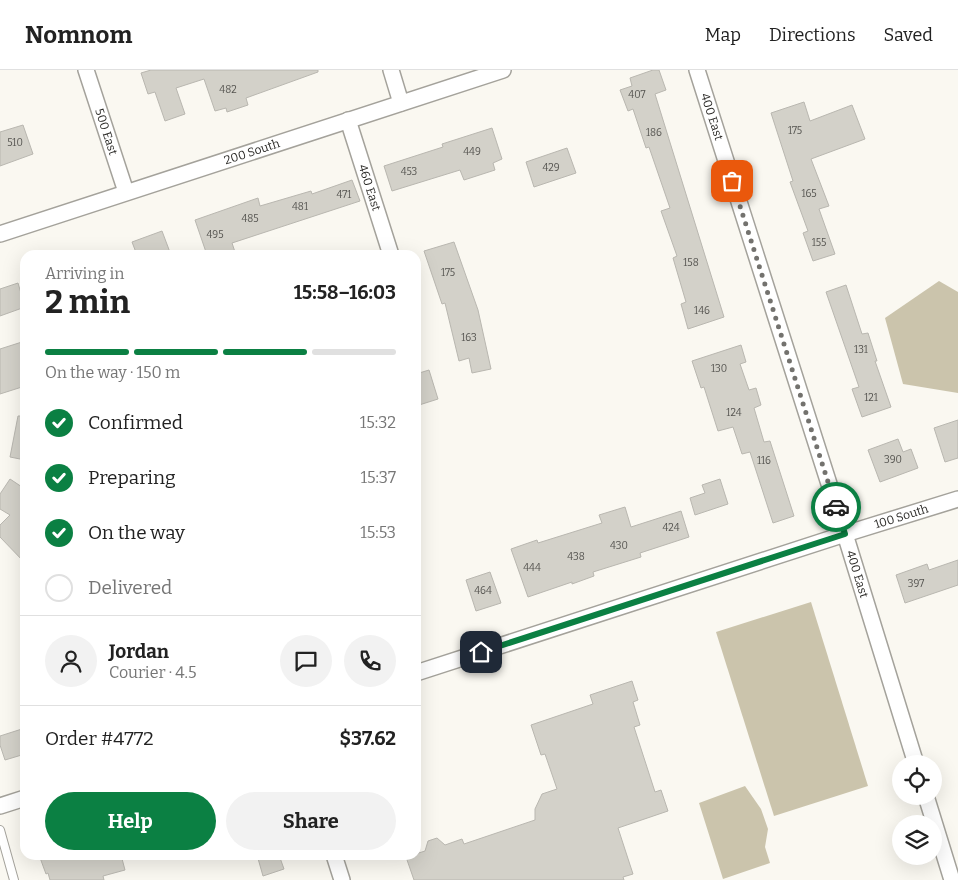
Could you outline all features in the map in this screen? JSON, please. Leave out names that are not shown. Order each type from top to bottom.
[{"type":"street","name":"500 East","points":[[86,70],[126,192]]},
{"type":"street","points":[[391,70],[402,103]]},
{"type":"street","name":"200 South","points":[[0,234],[503,70]]},
{"type":"street","name":"400 East","points":[[697,70],[913,755]]},
{"type":"street","name":"460 East","points":[[348,120],[389,250]]},
{"type":"street","name":"100 South","points":[[421,671],[958,499]]},
{"type":"street","points":[[0,806],[20,800]]},
{"type":"street","points":[[929,805],[952,880]]},
{"type":"street","points":[[336,860],[342,880]]},
{"type":"lane","points":[[0,830],[14,880]]},
{"type":"shaded area","points":[[939,281],[958,292],[958,393],[903,384],[885,318]]},
{"type":"shaded area","points":[[811,602],[868,786],[774,816],[716,632]]},
{"type":"shaded area","points":[[745,786],[761,809],[768,829],[765,847],[770,863],[723,879],[699,803]]},
{"type":"building","points":[[151,70],[318,70],[318,72],[246,98],[248,105],[227,112],[226,108],[215,111],[204,79],[176,88],[185,114],[165,121],[155,92],[148,94],[141,73]]},
{"type":"building","points":[[653,70],[659,70],[666,90],[655,94],[724,317],[688,329],[681,304],[686,302],[673,258],[677,256],[661,211],[670,208],[649,147],[646,148],[633,109],[628,111],[620,90],[632,86],[630,78]]},
{"type":"building","points":[[804,102],[810,121],[852,105],[865,139],[811,159],[829,206],[819,209],[835,254],[813,261],[803,233],[808,231],[790,182],[793,181],[771,113]]},
{"type":"building","points":[[23,125],[33,154],[0,166],[0,132]]},
{"type":"building","points":[[492,128],[502,159],[493,163],[495,170],[464,180],[460,170],[392,191],[384,166],[443,147],[442,144]]},
{"type":"building","points":[[567,148],[576,173],[534,187],[526,162]]},
{"type":"building","points":[[352,180],[360,201],[232,243],[234,250],[205,250],[195,220],[258,198],[260,206],[311,191],[312,194]]},
{"type":"building","points":[[162,231],[169,250],[135,250],[132,242]]},
{"type":"building","points":[[454,242],[478,310],[491,369],[472,373],[469,358],[459,361],[445,303],[442,304],[424,251]]},
{"type":"building","points":[[18,283],[20,309],[0,316],[0,289]]},
{"type":"building","points":[[846,285],[862,334],[868,333],[877,361],[875,361],[891,407],[862,417],[852,389],[859,387],[826,292]]},
{"type":"building","points":[[20,343],[20,388],[0,394],[0,349]]},
{"type":"building","points":[[741,345],[746,362],[740,364],[749,390],[756,388],[761,405],[754,408],[764,442],[770,441],[794,516],[773,523],[750,452],[742,454],[733,427],[718,431],[704,387],[701,388],[692,361]]},
{"type":"building","points":[[429,370],[438,399],[421,404],[421,372]]},
{"type":"building","points":[[18,416],[20,416],[20,459],[10,457]]},
{"type":"building","points":[[958,420],[958,458],[945,462],[934,428]]},
{"type":"building","points":[[898,439],[903,452],[911,449],[918,468],[880,482],[868,450]]},
{"type":"building","points":[[10,479],[20,486],[20,558],[0,537],[0,525],[10,515],[0,509],[0,494]]},
{"type":"building","points":[[720,479],[728,504],[695,515],[690,498],[705,493],[702,485]]},
{"type":"building","points":[[625,507],[631,527],[681,511],[689,537],[640,553],[641,557],[593,572],[594,576],[528,597],[511,549],[537,540],[538,543],[602,523],[599,515]]},
{"type":"building","points":[[958,560],[958,585],[905,603],[896,575],[927,564],[929,570]]},
{"type":"building","points":[[490,572],[501,603],[476,611],[466,580]]},
{"type":"building","points":[[632,681],[638,700],[633,702],[640,725],[634,727],[655,792],[661,790],[668,811],[618,828],[633,874],[623,877],[624,880],[414,880],[407,860],[421,860],[421,852],[425,851],[428,841],[437,838],[445,845],[462,839],[464,844],[535,820],[535,809],[542,794],[557,789],[545,754],[541,755],[531,725],[593,704],[590,695]]},
{"type":"building","points":[[20,730],[20,756],[5,760],[0,745],[0,736]]},
{"type":"building","points":[[41,860],[122,860],[125,870],[103,876],[104,880],[50,880],[48,873],[46,874]]},
{"type":"building","points":[[258,860],[281,860],[284,869],[263,876]]},
{"type":"way so far","points":[[732,181],[836,507]]},
{"type":"route","points":[[481,652],[845,534],[836,507]]}]
